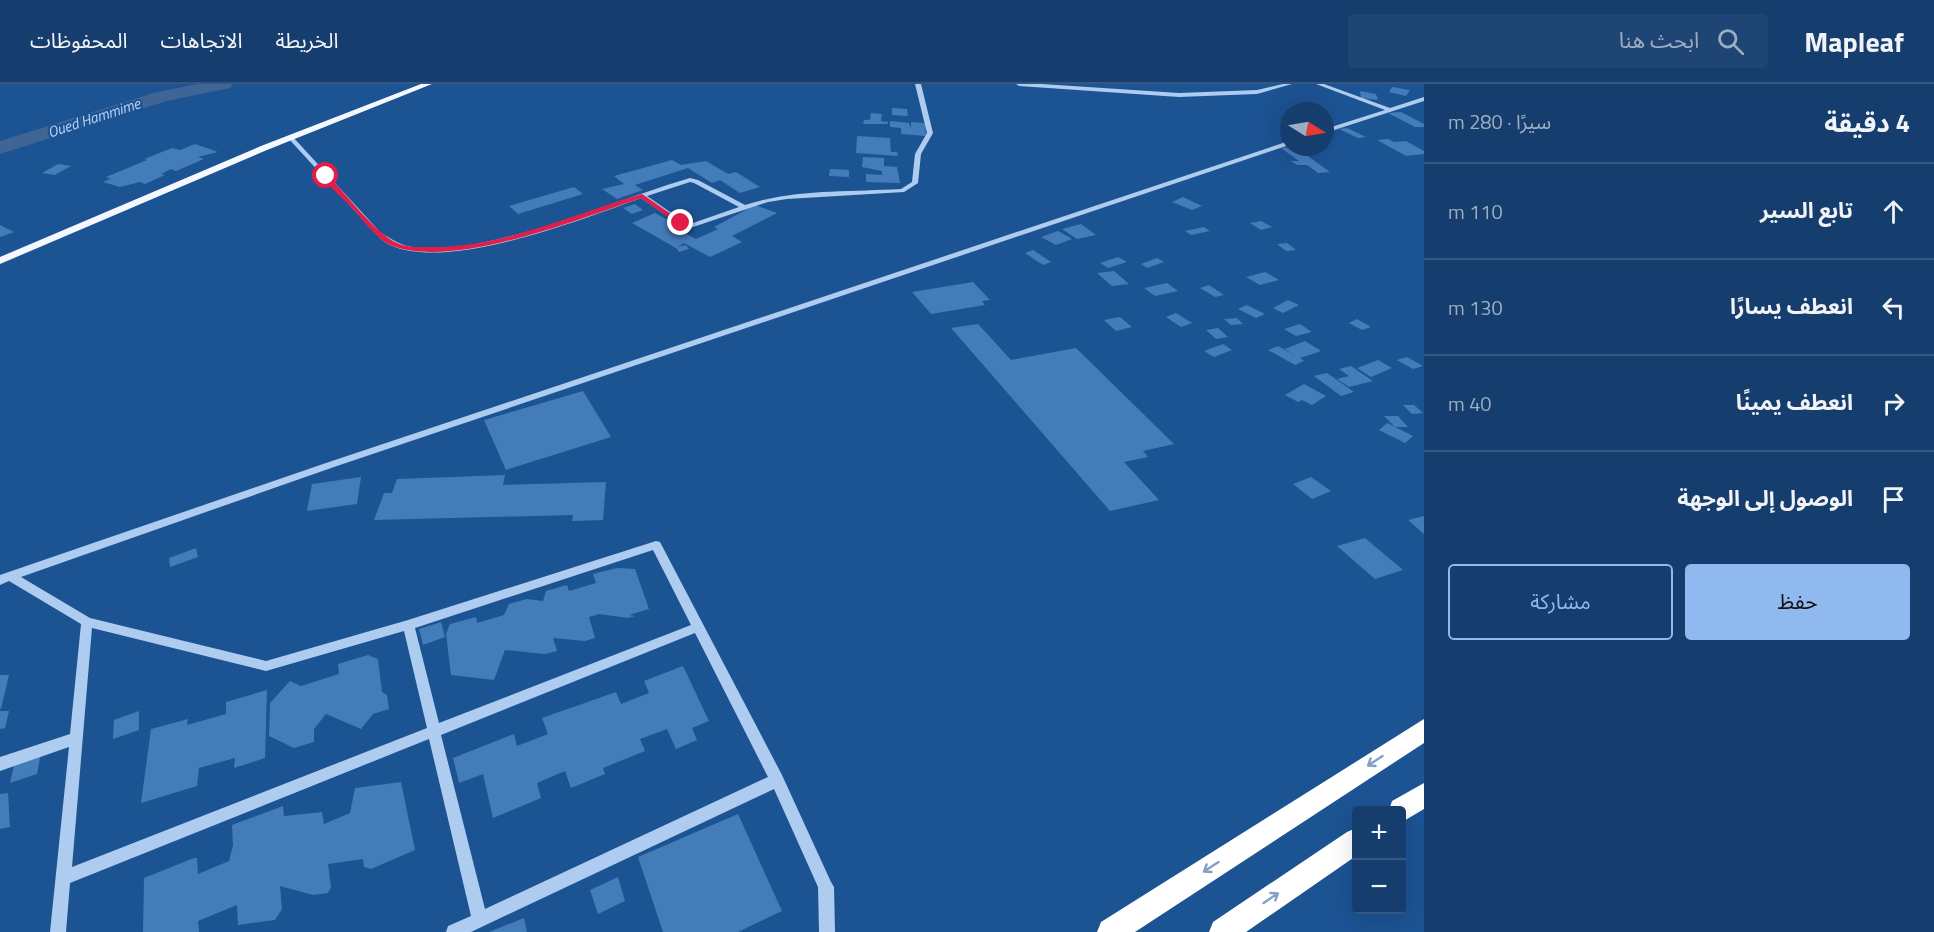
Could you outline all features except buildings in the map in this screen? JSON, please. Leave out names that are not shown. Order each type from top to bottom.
[{"type":"highway","points":[[1111,932],[1424,730]]},
{"type":"highway","points":[[1406,807],[1424,795]]},
{"type":"highway","points":[[1223,932],[1352,844]]},
{"type":"main road","points":[[0,261],[291,138],[428,84]]},
{"type":"street","points":[[642,196],[686,225],[705,222],[767,200],[902,191],[915,183],[918,154],[930,133],[918,84]]},
{"type":"street","points":[[1019,84],[1190,95],[1257,93],[1289,84]]},
{"type":"street","points":[[1319,84],[1389,110]]},
{"type":"street","points":[[1334,128],[1424,99]]},
{"type":"street","points":[[1414,102],[1424,104]]},
{"type":"street","points":[[291,138],[378,232],[393,244],[412,249],[454,250],[487,244],[553,226],[690,180],[696,181],[745,208]]},
{"type":"street","points":[[5,578],[351,458],[1280,146]]},
{"type":"street","points":[[5,578],[87,622],[266,666],[408,626],[656,544],[777,780],[826,887],[826,932]]},
{"type":"street","points":[[58,932],[87,622]]},
{"type":"street","points":[[408,626],[480,920]]},
{"type":"street","points":[[63,878],[698,627]]},
{"type":"street","points":[[0,764],[76,738]]},
{"type":"street","points":[[454,932],[777,780]]},
{"type":"waterway","name":"Oued Hammime","points":[[0,148],[163,96],[224,84]]},
{"type":"route","points":[[326,176],[378,232],[393,244],[412,249],[462,249],[487,244],[553,226],[642,196],[681,223]]}]
